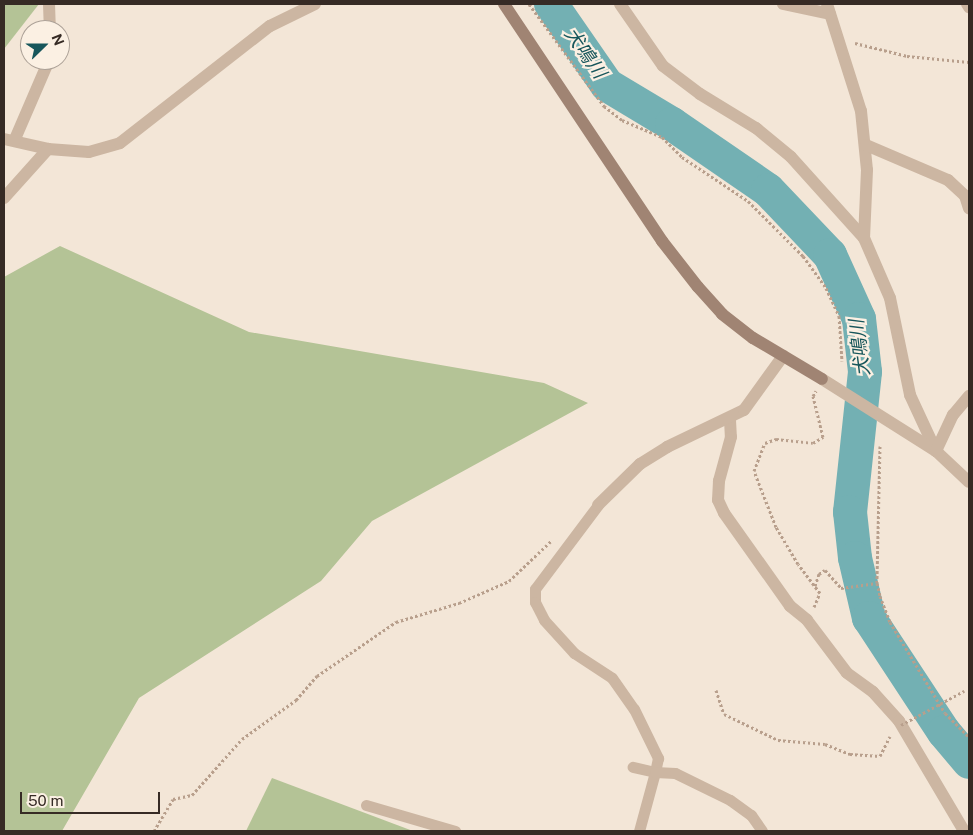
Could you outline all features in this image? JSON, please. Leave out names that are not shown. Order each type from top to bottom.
[{"type":"street","points":[[49,4],[50,20]]},
{"type":"street","points":[[44,70],[9,139],[48,150],[90,152],[120,143],[270,26],[314,4]]},
{"type":"street","points":[[504,4],[662,241],[722,314],[783,356],[936,451],[969,482]]},
{"type":"street","points":[[620,4],[663,66],[700,94],[756,128],[791,157],[864,238],[890,298],[910,394],[936,451]]},
{"type":"street","points":[[783,4],[828,9],[841,46],[861,111],[866,145],[864,238]]},
{"type":"street","points":[[866,145],[948,180],[965,196],[969,208]]},
{"type":"street","points":[[4,198],[48,150]]},
{"type":"street","points":[[598,505],[640,464],[693,434],[730,420],[744,410],[783,356]]},
{"type":"street","points":[[936,451],[953,416],[969,396]]},
{"type":"street","points":[[730,420],[731,437],[719,481],[718,500],[773,584],[790,606],[807,620],[847,673],[873,692],[901,725],[964,831]]},
{"type":"lane","points":[[598,505],[535,589],[534,602],[544,620],[574,653],[612,678],[634,709],[654,744],[658,758],[639,831]]},
{"type":"lane","points":[[633,767],[655,772],[675,772],[730,800],[751,815],[762,831]]},
{"type":"lane","points":[[366,806],[454,831]]},
{"type":"path","points":[[528,4],[604,106],[622,120],[662,137],[682,156],[748,201],[803,256],[826,288],[839,316],[842,361]]},
{"type":"path","points":[[841,46],[864,44],[907,56],[969,62]]},
{"type":"path","points":[[807,620],[820,593],[776,527],[754,472],[765,443],[776,439],[814,443],[823,436],[813,396],[822,379]]},
{"type":"path","points":[[880,446],[877,583],[890,622],[945,713],[969,737]]},
{"type":"path","points":[[154,831],[173,799],[192,795],[242,738],[296,700],[317,676],[396,622],[459,603],[510,581],[557,535]]},
{"type":"path","points":[[815,586],[825,570],[841,588],[877,583]]},
{"type":"path","points":[[716,690],[724,714],[778,740],[826,744],[850,754],[880,756],[889,736],[901,725],[964,691]]},
{"type":"green space","points":[[4,4],[39,4],[27,20],[20,20],[20,28],[4,49]]},
{"type":"green space","points":[[60,246],[249,332],[544,383],[588,403],[372,521],[321,581],[139,698],[62,831],[4,831],[4,277]]},
{"type":"green space","points":[[272,778],[413,831],[246,831]]},
{"type":"waterway","name":"犬鳴川","points":[[551,4],[607,85],[672,124],[768,190],[830,255],[859,319],[865,372],[850,512],[855,558],[869,618],[944,732],[969,762]]}]
